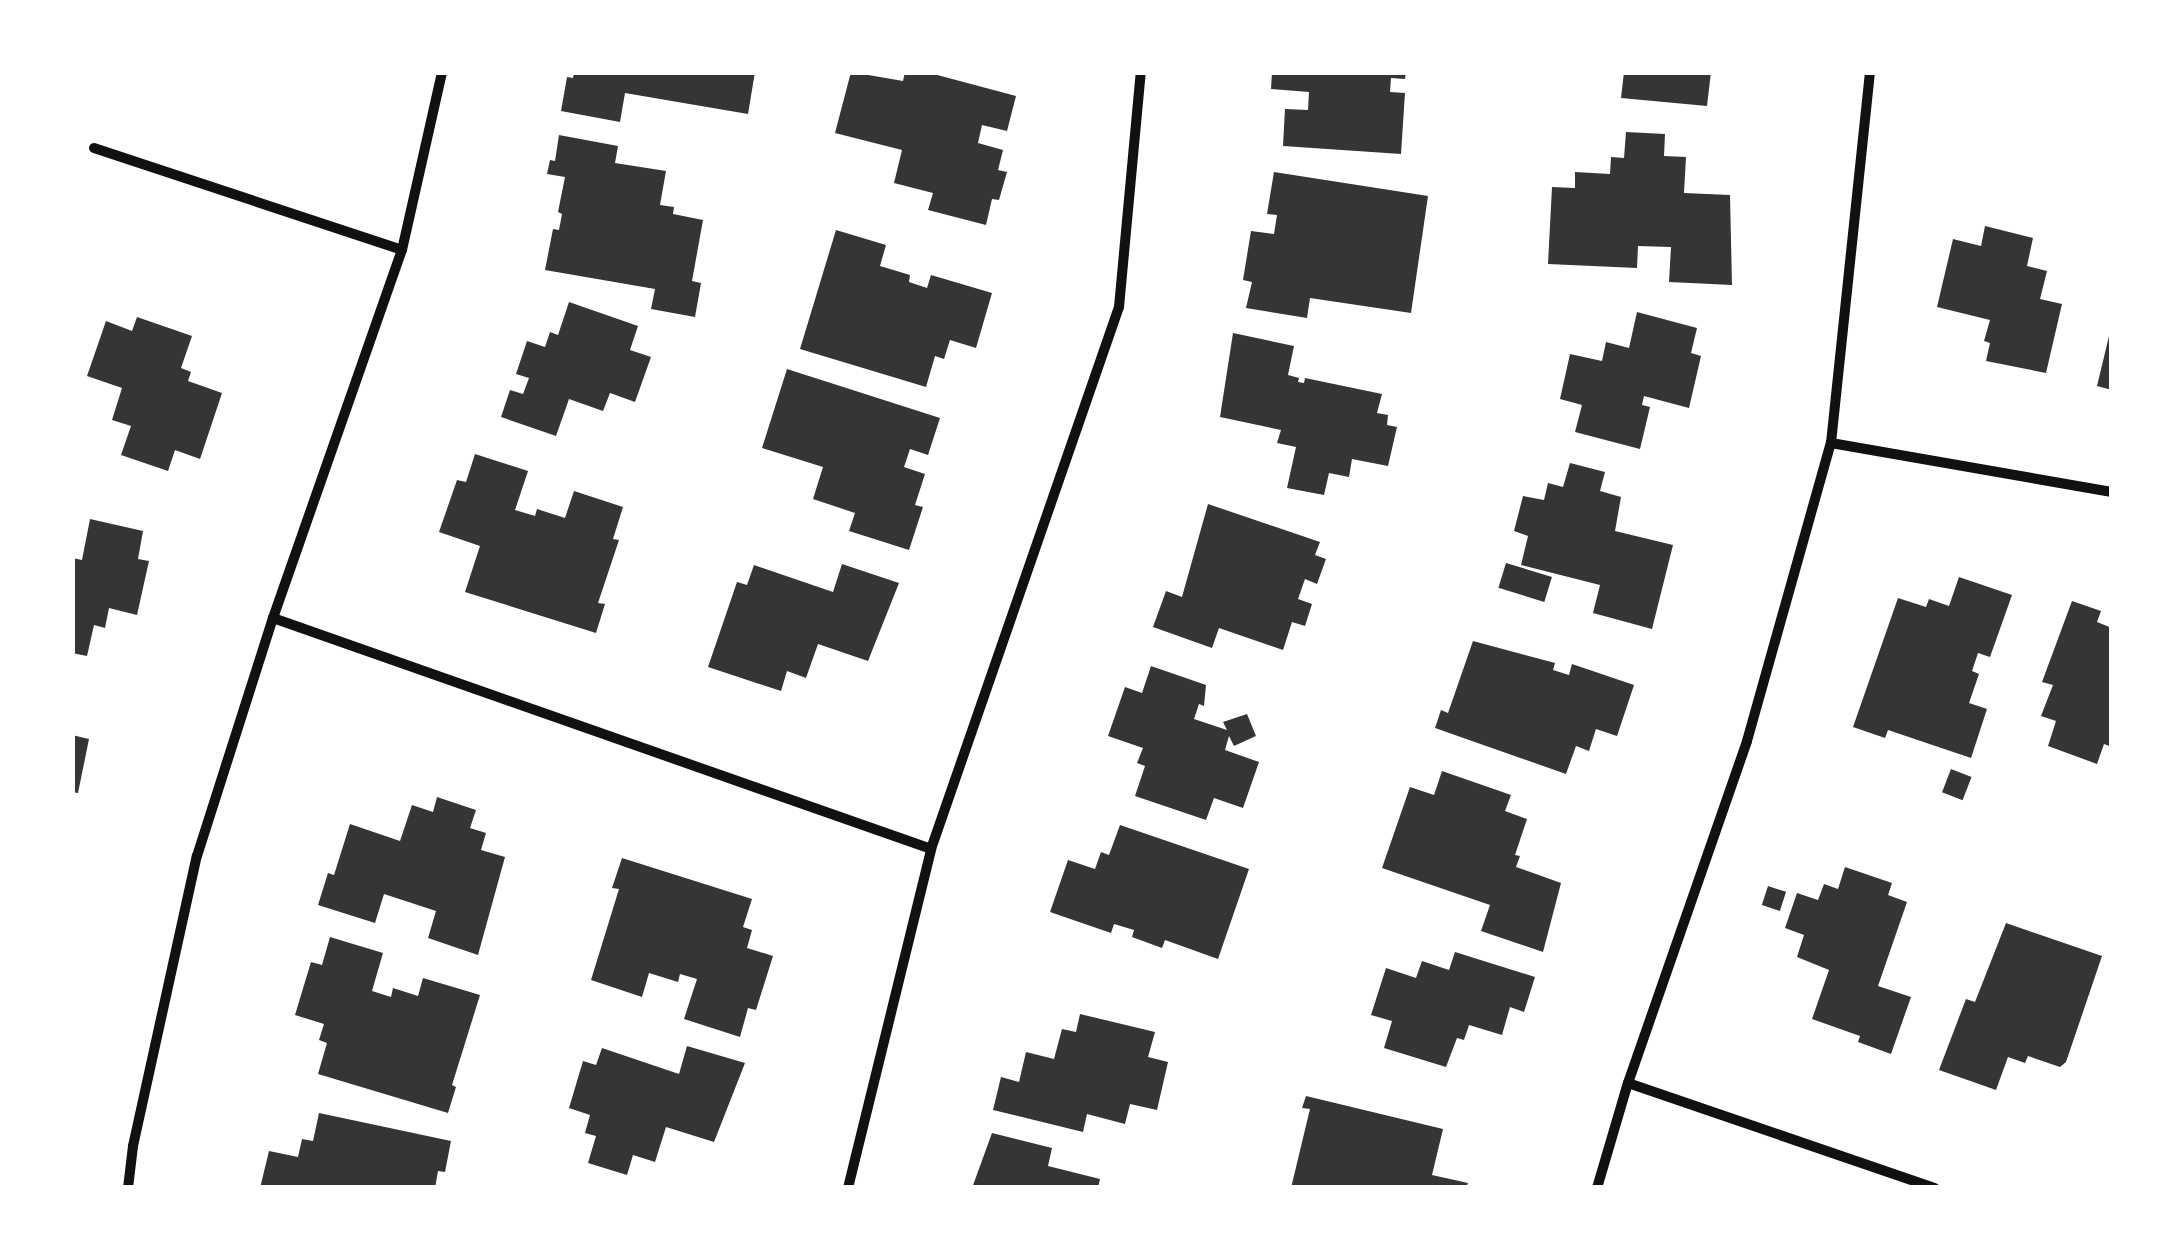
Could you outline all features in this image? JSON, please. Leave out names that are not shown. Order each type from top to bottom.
[{"type":"street","points":[[128,1188],[132,1146],[197,856],[273,618],[402,250],[442,72]]},
{"type":"street","points":[[848,1188],[932,848],[1119,308],[1141,72]]},
{"type":"street","points":[[1597,1188],[1628,1084],[1747,740],[1831,442],[1870,72]]},
{"type":"street","points":[[94,148],[402,250]]},
{"type":"street","points":[[1831,442],[2112,492]]},
{"type":"street","points":[[273,618],[932,848]]},
{"type":"street","points":[[1628,1084],[1934,1188]]},
{"type":"building","points":[[574,72],[755,72],[748,114],[625,93],[620,122],[561,111],[567,77],[573,78]]},
{"type":"building","points":[[851,72],[903,81],[905,72],[926,72],[1016,96],[1007,131],[982,125],[978,143],[1003,150],[998,170],[1007,172],[999,200],[992,199],[986,225],[928,210],[933,193],[894,183],[902,150],[835,133]]},
{"type":"building","points":[[1272,72],[1406,72],[1405,79],[1391,78],[1390,92],[1405,93],[1401,154],[1283,146],[1285,109],[1308,110],[1309,92],[1271,89]]},
{"type":"building","points":[[1624,72],[1711,72],[1707,106],[1621,98]]},
{"type":"building","points":[[1626,132],[1665,134],[1664,156],[1686,157],[1684,193],[1730,195],[1732,285],[1669,282],[1671,247],[1638,246],[1637,268],[1548,264],[1552,187],[1575,188],[1575,172],[1610,174],[1611,157],[1624,158]]},
{"type":"building","points":[[559,135],[618,146],[615,163],[666,171],[660,205],[674,207],[673,214],[703,220],[692,281],[701,283],[695,317],[651,309],[655,289],[545,270],[553,229],[559,230],[562,214],[558,212],[565,177],[547,174],[550,160],[555,161]]},
{"type":"building","points":[[1274,172],[1428,196],[1411,313],[1310,298],[1307,318],[1246,308],[1252,282],[1243,280],[1251,231],[1274,234],[1277,215],[1267,214]]},
{"type":"building","points":[[1985,226],[2033,238],[2027,266],[2047,271],[2040,299],[2062,304],[2046,373],[1986,361],[1990,343],[1984,341],[1990,320],[1937,307],[1953,239],[1981,246]]},
{"type":"building","points":[[836,230],[886,245],[880,266],[910,275],[909,282],[927,288],[931,275],[992,293],[976,348],[950,340],[944,359],[935,356],[926,387],[800,349]]},
{"type":"building","points":[[569,302],[638,326],[630,350],[651,357],[635,402],[610,393],[603,411],[569,399],[556,436],[501,417],[510,390],[523,394],[529,378],[516,374],[527,341],[545,347],[550,332],[558,335]]},
{"type":"building","points":[[1637,312],[1697,328],[1691,353],[1701,356],[1689,408],[1644,396],[1642,405],[1650,407],[1640,449],[1575,432],[1582,405],[1560,399],[1570,354],[1602,361],[1606,342],[1629,348]]},
{"type":"building","points":[[137,317],[192,336],[181,368],[191,372],[188,381],[222,393],[200,459],[175,450],[168,471],[121,455],[131,426],[112,420],[122,388],[87,376],[106,321],[132,331]]},
{"type":"building","points":[[2112,332],[2112,390],[2097,386]]},
{"type":"building","points":[[1233,333],[1294,346],[1288,375],[1299,378],[1298,382],[1304,383],[1305,378],[1382,394],[1377,413],[1388,415],[1387,425],[1397,427],[1388,466],[1352,459],[1349,477],[1329,473],[1324,495],[1287,488],[1296,447],[1277,443],[1281,430],[1220,417]]},
{"type":"building","points":[[787,369],[940,418],[928,455],[910,449],[904,467],[925,474],[915,505],[923,507],[909,550],[849,531],[855,513],[813,499],[823,467],[762,448]]},
{"type":"building","points":[[475,454],[528,471],[515,510],[535,516],[537,509],[565,518],[574,491],[623,507],[613,539],[619,540],[598,603],[605,604],[596,633],[465,592],[480,546],[439,532],[457,480],[466,482]]},
{"type":"building","points":[[1570,463],[1605,472],[1600,491],[1621,497],[1615,531],[1673,545],[1652,629],[1593,613],[1600,585],[1521,565],[1528,536],[1514,531],[1523,496],[1544,500],[1548,483],[1563,487]]},
{"type":"building","points":[[1208,504],[1320,542],[1315,555],[1326,559],[1317,584],[1305,579],[1298,599],[1312,604],[1305,626],[1292,622],[1283,650],[1219,628],[1212,648],[1153,627],[1166,591],[1182,597]]},
{"type":"building","points":[[90,519],[143,531],[138,559],[149,561],[137,615],[109,608],[105,628],[94,625],[87,656],[72,653],[72,558],[82,560]]},
{"type":"building","points":[[1506,563],[1552,577],[1544,602],[1498,588]]},
{"type":"building","points":[[842,564],[899,583],[868,661],[818,644],[806,678],[787,671],[781,691],[708,667],[737,582],[747,585],[754,565],[833,592]]},
{"type":"building","points":[[1959,577],[2012,595],[1990,657],[1978,653],[1972,671],[1979,674],[1969,703],[1987,709],[1971,758],[1888,730],[1885,738],[1853,727],[1898,598],[1926,607],[1929,599],[1949,606]]},
{"type":"building","points":[[2072,601],[2101,611],[2097,622],[2112,628],[2112,747],[2104,744],[2097,764],[2048,746],[2056,721],[2041,716],[2053,685],[2042,682]]},
{"type":"building","points":[[1473,641],[1555,663],[1553,670],[1569,675],[1572,664],[1634,685],[1617,736],[1596,729],[1589,751],[1576,746],[1566,774],[1435,728],[1441,710],[1448,713]]},
{"type":"building","points":[[1151,666],[1206,685],[1204,706],[1199,704],[1194,719],[1227,730],[1223,722],[1247,714],[1256,736],[1234,746],[1229,736],[1225,750],[1259,762],[1243,808],[1214,798],[1206,820],[1135,796],[1145,766],[1137,763],[1143,748],[1108,736],[1125,687],[1142,693]]},
{"type":"building","points":[[72,735],[89,739],[78,793],[72,792]]},
{"type":"building","points":[[1951,769],[1972,777],[1963,800],[1942,792]]},
{"type":"building","points":[[1442,771],[1511,795],[1505,811],[1527,819],[1515,855],[1520,856],[1516,867],[1561,883],[1543,952],[1481,931],[1490,905],[1382,868],[1410,787],[1434,795]]},
{"type":"building","points":[[437,797],[476,810],[470,828],[486,833],[481,850],[505,857],[478,955],[428,938],[436,911],[384,894],[375,923],[318,905],[328,873],[334,875],[350,824],[400,841],[412,805],[433,812]]},
{"type":"building","points":[[1120,825],[1249,869],[1218,959],[1165,940],[1162,948],[1132,937],[1134,930],[1114,924],[1111,933],[1050,912],[1068,860],[1095,869],[1101,852],[1109,855]]},
{"type":"building","points":[[622,858],[752,899],[743,927],[752,930],[747,948],[773,956],[756,1010],[748,1008],[740,1037],[684,1019],[697,979],[680,974],[678,982],[649,973],[642,997],[591,980],[619,889],[612,888]]},
{"type":"building","points":[[1845,867],[1892,883],[1888,895],[1907,902],[1878,986],[1911,997],[1891,1054],[1858,1042],[1860,1036],[1812,1019],[1829,970],[1797,957],[1804,935],[1785,928],[1797,893],[1818,900],[1824,884],[1838,889]]},
{"type":"building","points":[[1768,886],[1786,892],[1780,911],[1762,905]]},
{"type":"building","points":[[2006,923],[2102,956],[2066,1062],[2060,1067],[2028,1056],[2025,1063],[2008,1057],[1996,1090],[1939,1070],[1966,999],[1975,1002]]},
{"type":"building","points":[[330,937],[383,953],[372,991],[391,997],[393,988],[418,996],[423,978],[480,995],[452,1085],[456,1087],[448,1113],[318,1074],[327,1043],[319,1040],[324,1024],[295,1015],[311,962],[322,965]]},
{"type":"building","points":[[1455,952],[1535,977],[1524,1012],[1510,1007],[1502,1035],[1469,1025],[1464,1040],[1457,1038],[1446,1067],[1384,1048],[1392,1021],[1371,1015],[1386,968],[1416,978],[1422,961],[1449,970]]},
{"type":"building","points":[[1080,1014],[1155,1032],[1148,1057],[1168,1062],[1157,1110],[1130,1104],[1125,1124],[1087,1114],[1083,1132],[993,1110],[1001,1077],[1019,1082],[1026,1052],[1054,1059],[1062,1029],[1076,1032]]},
{"type":"building","points":[[687,1046],[745,1063],[714,1142],[666,1127],[655,1162],[633,1155],[627,1175],[588,1163],[596,1136],[585,1133],[590,1115],[569,1108],[583,1061],[596,1065],[602,1048],[679,1074]]},
{"type":"building","points":[[1306,1096],[1443,1129],[1432,1175],[1468,1183],[1466,1188],[1291,1188],[1310,1109],[1302,1108]]},
{"type":"building","points":[[319,1113],[451,1141],[445,1172],[438,1171],[435,1188],[260,1188],[269,1151],[298,1157],[302,1139],[313,1141]]},
{"type":"building","points":[[992,1133],[1052,1148],[1048,1166],[1100,1179],[1098,1188],[972,1188]]}]
